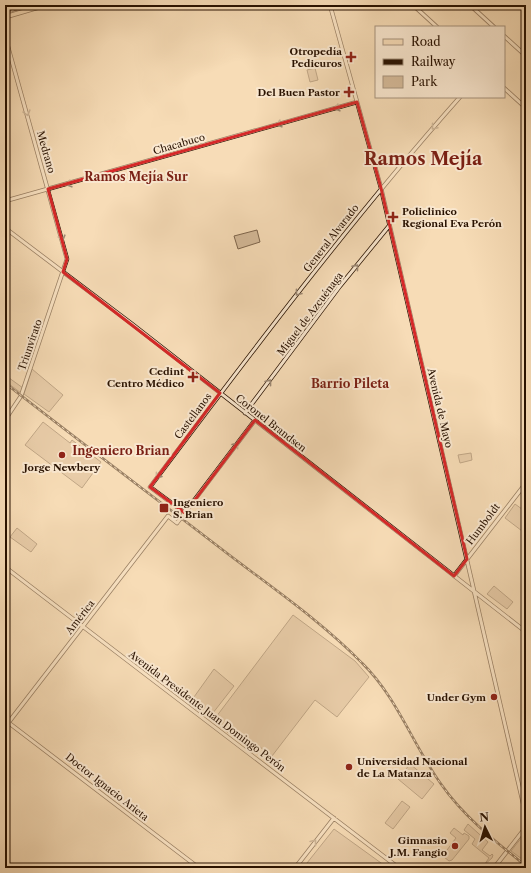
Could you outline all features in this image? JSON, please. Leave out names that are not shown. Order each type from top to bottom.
[{"type":"main road","points":[[5,17],[46,5]]},
{"type":"street","name":"Avenida de Mayo","points":[[330,5],[381,188],[526,816]]},
{"type":"street","points":[[413,5],[436,26]]},
{"type":"street","points":[[470,5],[493,26]]},
{"type":"street","name":"Medrano","points":[[5,36],[67,259],[63,272]]},
{"type":"street","points":[[505,37],[526,56]]},
{"type":"street","points":[[505,89],[526,108]]},
{"type":"street","name":"General Alvarado","points":[[220,393],[381,188],[459,98]]},
{"type":"street","name":"Chacabuco","points":[[5,201],[357,102]]},
{"type":"street","name":"Miguel de Azcuénaga","points":[[245,412],[389,226]]},
{"type":"street","name":"Coronel Brandsen","points":[[5,228],[245,412],[526,632]]},
{"type":"street","name":"Triunvirato","points":[[5,420],[21,396],[63,272]]},
{"type":"street","name":"Castellanos","points":[[185,513],[150,487],[220,393]]},
{"type":"street","points":[[185,513],[255,420]]},
{"type":"street","name":"Humboldt","points":[[454,576],[526,483]]},
{"type":"street","name":"América","points":[[5,727],[168,516],[177,523],[185,513]]},
{"type":"street","name":"Avenida Presidente Juan Domingo Perón","points":[[5,567],[399,868]]},
{"type":"street","name":"Doctor Ignacio Arieta","points":[[5,720],[199,868]]},
{"type":"street","points":[[295,868],[334,818]]},
{"type":"street","points":[[494,868],[526,827]]},
{"type":"highlighted area","points":[[357,102],[381,188],[467,559],[454,576],[255,420],[185,513],[150,487],[220,393],[63,272],[67,259],[48,189]]},
{"type":"green space","points":[[315,68],[318,80],[310,82],[307,70]]},
{"type":"green space","points":[[257,230],[260,242],[238,249],[234,236]]},
{"type":"green space","points":[[32,369],[63,395],[49,412],[24,394]]},
{"type":"green space","points":[[5,375],[23,388],[21,393],[5,381]]},
{"type":"green space","name":"Jorge Newbery","points":[[43,422],[70,443],[72,440],[101,462],[82,488],[25,445]]},
{"type":"green space","points":[[471,453],[472,460],[460,463],[458,455]]},
{"type":"green space","points":[[515,504],[526,512],[526,534],[505,518]]},
{"type":"green space","points":[[17,528],[37,544],[31,552],[10,537]]},
{"type":"green space","points":[[494,586],[513,602],[507,609],[487,594]]},
{"type":"green space","points":[[293,615],[355,661],[369,677],[337,717],[315,700],[272,756],[244,735],[239,741],[213,721]]},
{"type":"green space","points":[[214,669],[234,686],[209,718],[189,704]]},
{"type":"green space","points":[[410,764],[434,784],[422,799],[398,779]]},
{"type":"green space","points":[[402,801],[410,807],[393,829],[385,823]]},
{"type":"green space","points":[[468,824],[488,842],[482,850],[490,856],[492,854],[493,855],[492,858],[484,865],[489,858],[472,844],[475,839],[464,830]]},
{"type":"green space","name":"Gimnasio J.M. Fangio","points":[[454,828],[463,835],[464,833],[469,836],[469,839],[452,860],[449,861],[444,857],[444,854],[456,838],[450,833]]},
{"type":"green space","points":[[334,829],[388,868],[303,868]]},
{"type":"green space","points":[[526,832],[526,862],[511,851]]},
{"type":"railway","points":[[5,13],[31,5]]},
{"type":"railway","points":[[5,383],[297,606],[347,648],[374,676],[385,691],[431,769],[450,796],[480,828],[526,866]]},
{"type":"place","name":"Otropedía Pedicuros","points":[[351,57]]},
{"type":"place","name":"Del Buen Pastor","points":[[349,92]]},
{"type":"place","name":"Policlinico Regional Eva Perón","points":[[393,217]]},
{"type":"place","name":"Cedint Centro Médico","points":[[193,377]]},
{"type":"place","name":"Jorge Newbery","points":[[62,455]]},
{"type":"place","name":"Ingeniero S. Brian","points":[[164,508]]},
{"type":"place","name":"Under Gym","points":[[494,697]]},
{"type":"place","name":"Universidad Nacional de La Matanza","points":[[349,767]]},
{"type":"place","name":"Gimnasio J.M. Fangio","points":[[455,846]]},
{"type":"district","name":"Ramos Mejía","points":[[423,159]]},
{"type":"district","name":"Ramos Mejía Sur","points":[[136,176]]},
{"type":"district","name":"Barrio Pileta","points":[[350,383]]},
{"type":"district","name":"Ingeniero Brian","points":[[121,450]]}]
